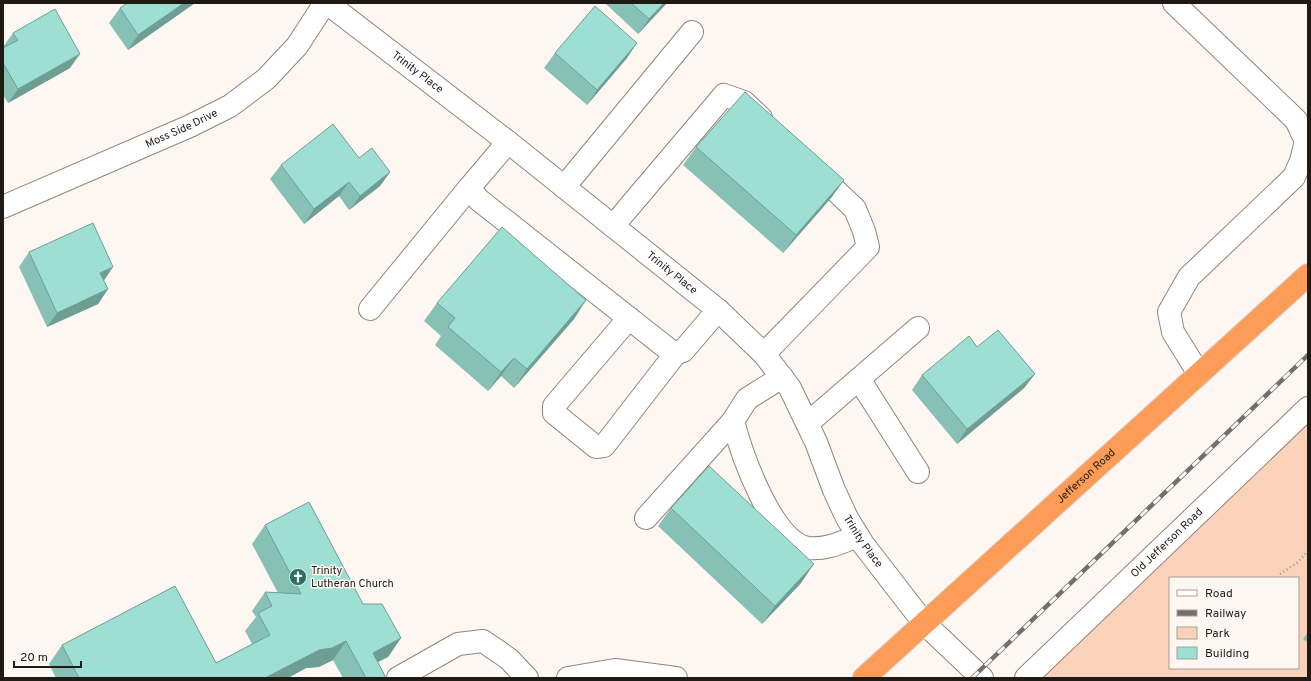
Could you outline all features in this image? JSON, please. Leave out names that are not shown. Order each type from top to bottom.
[{"type":"highway","name":"Jefferson Road","points":[[864,678],[1308,274]]},
{"type":"street","name":"Trinity Place","points":[[326,3],[508,142],[718,310],[764,354],[790,388],[808,424],[834,490],[847,518],[858,536],[924,623],[982,678]]},
{"type":"street","name":"Moss Side Drive","points":[[3,207],[190,126],[230,106],[272,73],[297,46],[326,3]]},
{"type":"street","points":[[1174,3],[1296,120],[1306,141],[1301,161],[1294,177],[1189,277],[1169,312],[1173,332],[1199,374]]},
{"type":"street","points":[[564,187],[692,32]]},
{"type":"street","points":[[613,226],[724,95],[744,102],[777,134]]},
{"type":"street","points":[[370,309],[508,142]]},
{"type":"street","points":[[764,354],[868,247],[864,231],[855,209],[800,156]]},
{"type":"street","points":[[469,188],[479,200],[628,318],[668,349],[676,353]]},
{"type":"street","points":[[628,318],[554,406],[554,413],[596,447],[604,446],[676,353],[683,351],[718,310]]},
{"type":"street","points":[[808,424],[918,328]]},
{"type":"street","points":[[646,518],[733,421],[747,399],[782,377]]},
{"type":"street","points":[[859,379],[918,472]]},
{"type":"street","name":"Old Jefferson Road","points":[[1026,678],[1308,408]]},
{"type":"street","points":[[733,421],[739,444],[763,500],[776,524],[791,539],[807,548],[832,546],[858,536]]},
{"type":"street","points":[[398,678],[458,644],[483,641],[509,659],[527,678]]},
{"type":"street","points":[[568,678],[615,670],[676,678]]},
{"type":"path","points":[[1280,574],[1297,563],[1308,551]]},
{"type":"green space","points":[[1308,402],[1308,678],[1015,678],[1271,430]]},
{"type":"building","points":[[127,3],[184,3],[138,35],[120,8]]},
{"type":"building","points":[[631,3],[664,3],[649,19]]},
{"type":"building","points":[[595,6],[637,43],[597,90],[555,53]]},
{"type":"building","points":[[55,9],[80,54],[18,89],[3,63],[3,48],[18,40],[13,33]]},
{"type":"building","points":[[745,92],[844,180],[796,235],[696,147]]},
{"type":"building","points":[[333,124],[359,158],[372,148],[390,172],[360,196],[349,182],[314,209],[281,165]]},
{"type":"building","points":[[93,223],[113,267],[100,273],[108,289],[57,313],[29,252]]},
{"type":"building","points":[[502,227],[586,300],[527,369],[514,358],[501,372],[448,327],[455,318],[437,303]]},
{"type":"building","points":[[998,330],[1035,374],[967,429],[922,375],[969,336],[977,347]]},
{"type":"building","points":[[709,466],[814,564],[775,606],[671,508]]},
{"type":"building","points":[[309,502],[363,604],[382,604],[401,638],[373,653],[386,678],[366,678],[346,641],[332,648],[319,650],[265,678],[79,678],[62,645],[175,586],[216,663],[270,635],[258,613],[272,606],[265,592],[301,594],[265,525]]},
{"type":"railway","points":[[972,678],[1308,355]]},
{"type":"place","name":"Trinity Lutheran Church","points":[[298,577]]}]
